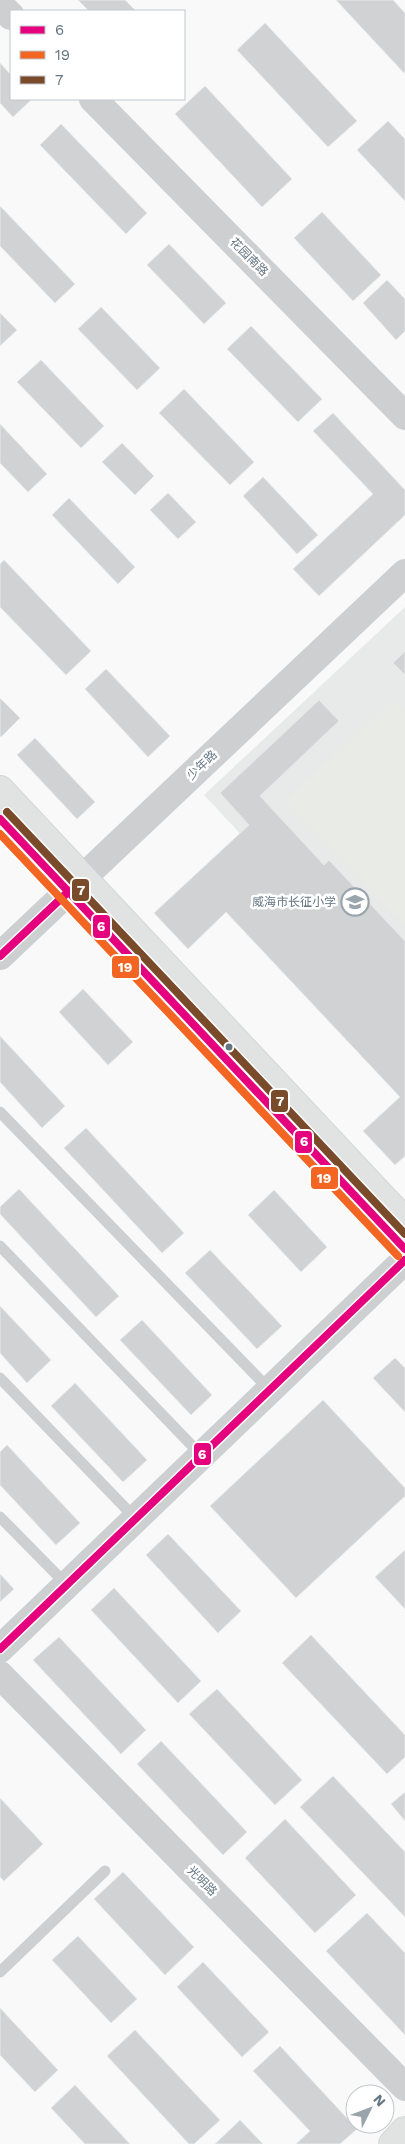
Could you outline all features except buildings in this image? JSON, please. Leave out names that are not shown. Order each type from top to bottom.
[{"type":"main road","points":[[0,790],[76,885],[405,1249]]},
{"type":"main road","points":[[0,819],[76,885],[405,1222]]},
{"type":"main road","points":[[392,2144],[405,2131]]},
{"type":"street","points":[[0,4],[10,15]]},
{"type":"street","name":"花园南路","points":[[94,100],[405,416]]},
{"type":"street","name":"少年路","points":[[0,956],[405,573]]},
{"type":"street","points":[[0,1649],[405,1260]]},
{"type":"street","name":"光明路","points":[[0,1675],[405,2087]]},
{"type":"lane","points":[[0,1112],[270,1390]]},
{"type":"lane","points":[[0,1246],[202,1456]]},
{"type":"lane","points":[[0,1378],[136,1518]]},
{"type":"lane","points":[[0,1517],[67,1585]]},
{"type":"lane","points":[[0,1972],[105,1871]]},
{"type":"shaded area","name":"威海市长征小学","points":[[405,607],[405,1010],[204,795]]},
{"type":"shaded area","points":[[393,699],[405,712],[405,925],[285,802]]},
{"type":"transit line","name":"7","points":[[7,812],[405,1234]]},
{"type":"transit line","name":"6","points":[[0,819],[405,1249]]},
{"type":"transit line","name":"19","points":[[0,834],[398,1256]]},
{"type":"transit line","name":"6","points":[[0,956],[69,891]]},
{"type":"transit line","name":"6","points":[[0,1649],[405,1260]]},
{"type":"place","name":"威海市长征小学","points":[[355,902]]}]
